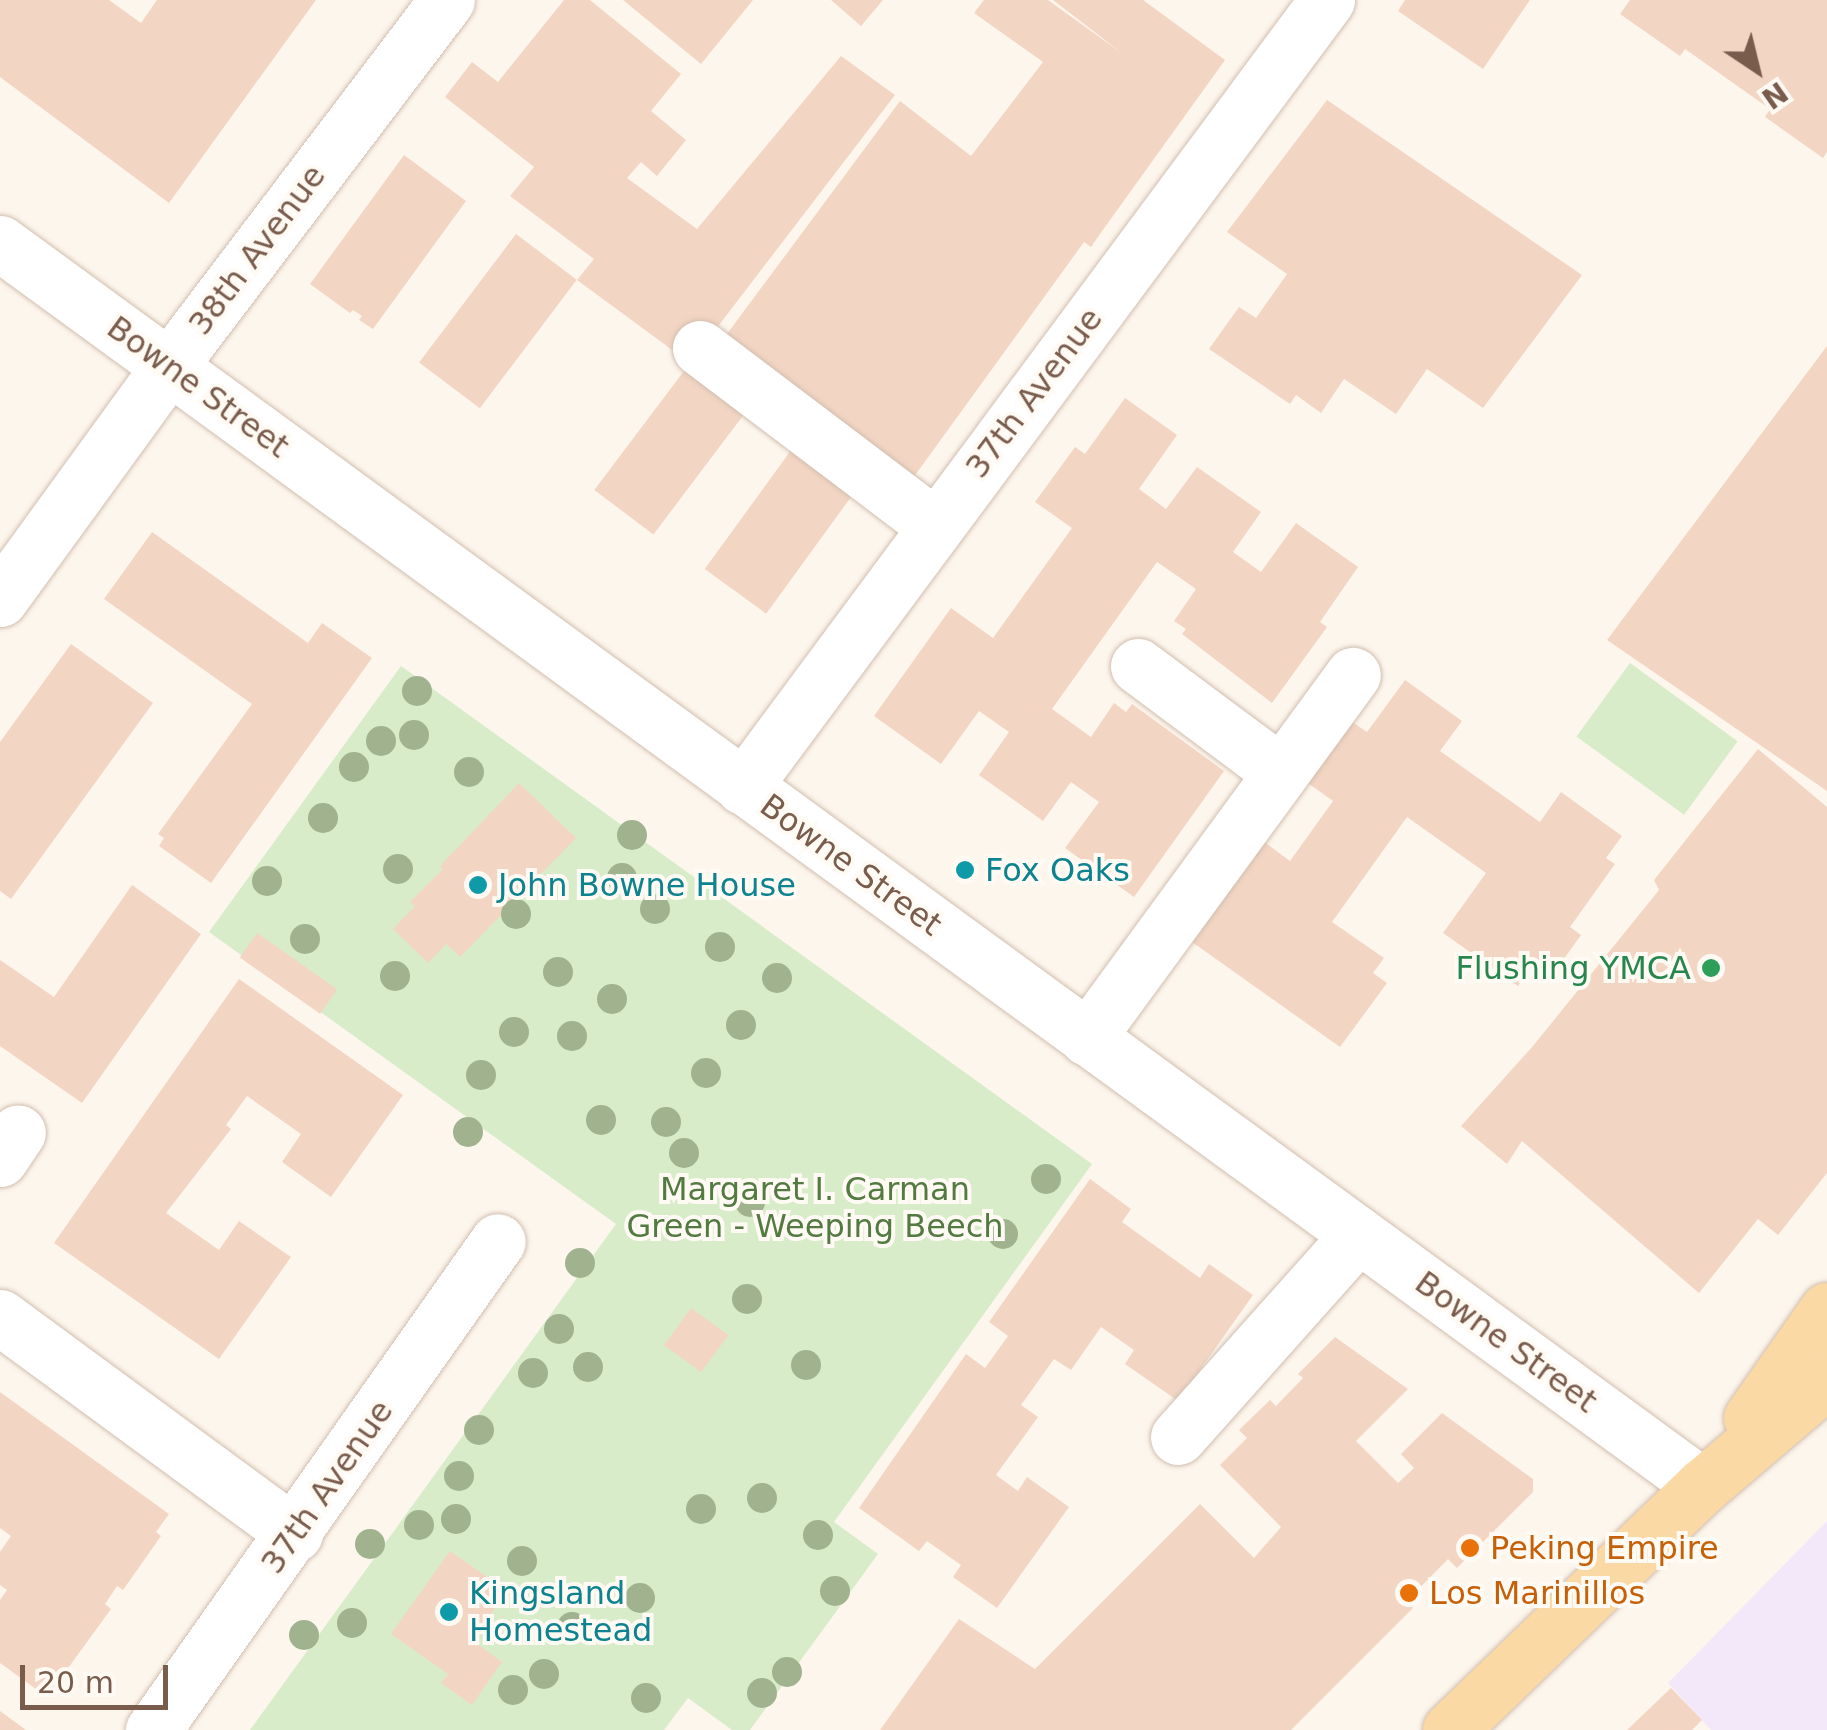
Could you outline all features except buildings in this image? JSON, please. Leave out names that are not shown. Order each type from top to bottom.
[{"type":"main road","points":[[1703,1486],[1827,1310]]},
{"type":"main road","points":[[1450,1730],[1703,1486],[1827,1380]]},
{"type":"street","name":"38th Avenue","points":[[0,599],[170,365],[447,0]]},
{"type":"street","name":"37th Avenue","points":[[743,787],[935,526],[1117,246],[1327,0]]},
{"type":"street","name":"Bowne Street","points":[[0,243],[1703,1486]]},
{"type":"street","points":[[700,348],[935,526]]},
{"type":"street","points":[[1138,666],[1264,760]]},
{"type":"street","points":[[1332,686],[1078,1031],[1264,760],[1332,686]]},
{"type":"street","points":[[1178,1437],[1358,1234]]},
{"type":"street","name":"37th Avenue","points":[[153,1730],[295,1534],[498,1241]]},
{"type":"street","points":[[0,1317],[295,1534]]},
{"type":"shaded area","points":[[1827,1521],[1827,1730],[1711,1730],[1668,1683]]},
{"type":"green space","points":[[1630,663],[1738,741],[1684,815],[1577,737]]},
{"type":"green space","name":"Margaret I. Carman Green - Weeping Beech","points":[[401,666],[1092,1164],[834,1522],[878,1554],[750,1730],[732,1730],[688,1698],[664,1730],[250,1730],[616,1224],[209,932]]},
{"type":"place","name":"Fox Oaks","points":[[965,870]]},
{"type":"place","name":"John Bowne House","points":[[478,885]]},
{"type":"place","name":"Flushing YMCA","points":[[1711,968]]},
{"type":"place","name":"Peking Empire","points":[[1470,1548]]},
{"type":"place","name":"Los Marinillos","points":[[1409,1593]]},
{"type":"place","name":"Kingsland Homestead","points":[[449,1612]]}]
